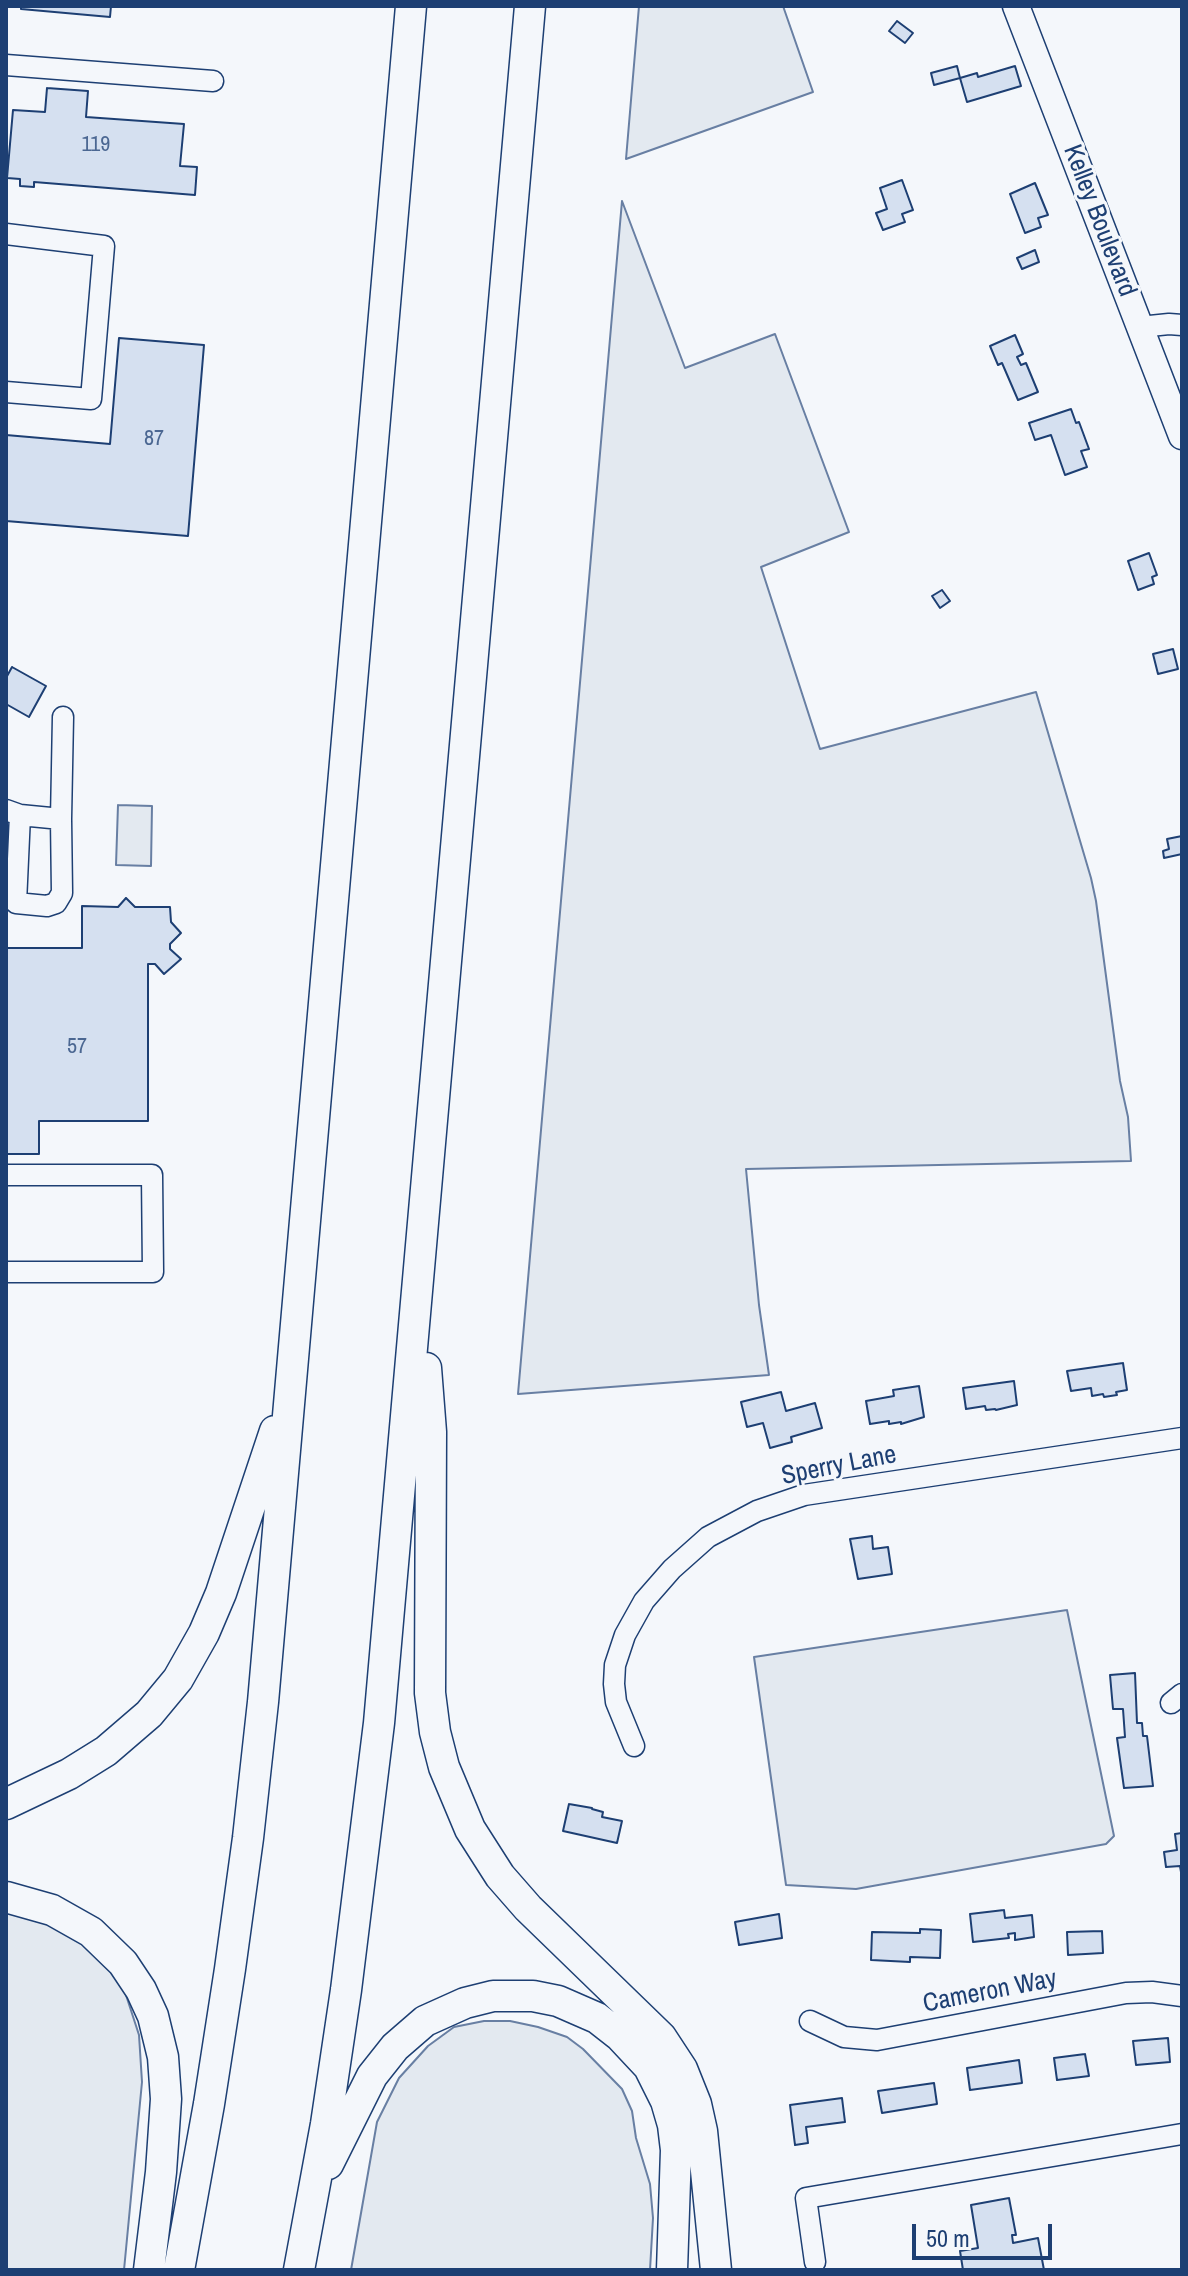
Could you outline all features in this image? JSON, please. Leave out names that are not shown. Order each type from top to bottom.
[{"type":"highway","points":[[179,2270],[213,2077],[251,1812],[267,1662],[411,6]]},
{"type":"highway","points":[[299,2270],[355,1924],[373,1777],[530,6]]},
{"type":"highway","points":[[419,1283],[431,1432],[430,1693],[444,1767],[470,1829],[500,1876],[528,1908],[661,2037],[676,2059],[691,2091],[704,2145],[713,2270]]},
{"type":"highway","points":[[6,1804],[69,1774],[106,1751],[149,1714],[178,1679],[204,1633],[230,1573],[292,1380]]},
{"type":"highway","points":[[6,1897],[52,1910],[91,1932],[123,1963],[153,2016],[163,2057],[166,2099],[149,2270]]},
{"type":"highway","points":[[314,2190],[366,2088],[404,2038],[438,2014],[465,2003],[507,1995],[546,1998],[572,2006],[609,2026],[641,2057],[661,2089],[673,2125],[676,2150],[672,2270]]},
{"type":"main road","name":"Kelley Boulevard","points":[[1016,6],[1182,436]]},
{"type":"street","points":[[6,65],[213,81]]},
{"type":"street","points":[[6,234],[104,246],[91,399],[6,392]]},
{"type":"street","points":[[1140,327],[1182,325]]},
{"type":"street","points":[[61,819],[13,813],[16,903],[47,906],[60,898],[63,717]]},
{"type":"street","points":[[6,1175],[152,1175],[153,1272],[6,1272]]},
{"type":"street","name":"Sperry Lane","points":[[634,1746],[616,1702],[614,1684],[615,1665],[625,1635],[644,1601],[672,1569],[708,1537],[757,1511],[804,1495],[1182,1438]]},
{"type":"street","name":"Cameron Way","points":[[810,2021],[844,2037],[877,2040],[1126,1993],[1182,1996]]},
{"type":"street","points":[[815,2262],[806,2198],[1182,2134]]},
{"type":"shaded area","points":[[639,6],[783,6],[813,92],[626,159]]},
{"type":"shaded area","points":[[622,201],[685,368],[775,334],[849,532],[761,567],[820,749],[1036,692],[1096,901],[1120,1081],[1128,1117],[1131,1161],[746,1169],[769,1375],[518,1394]]},
{"type":"shaded area","points":[[118,805],[152,806],[151,866],[116,865]]},
{"type":"shaded area","points":[[1067,1610],[1114,1836],[1106,1844],[856,1889],[786,1885],[754,1657]]},
{"type":"shaded area","points":[[6,1912],[38,1920],[89,1947],[125,1992],[139,2035],[142,2082],[124,2270],[6,2270]]},
{"type":"shaded area","points":[[484,2021],[510,2021],[567,2037],[622,2089],[632,2111],[636,2138],[650,2184],[653,2218],[650,2270],[351,2270],[377,2122],[399,2078],[428,2046],[454,2027]]},
{"type":"building","points":[[21,6],[111,6],[110,17],[21,9]]},
{"type":"building","points":[[897,21],[913,33],[905,43],[889,31]]},
{"type":"building","points":[[957,66],[960,78],[934,85],[931,73]]},
{"type":"building","points":[[1015,66],[1021,86],[967,102],[960,78],[977,73],[978,77]]},
{"type":"building","points":[[47,88],[88,91],[86,117],[184,124],[180,166],[197,167],[195,195],[34,182],[34,187],[20,186],[20,179],[7,178],[13,110],[45,112]]},
{"type":"building","points":[[902,180],[913,210],[902,214],[905,222],[883,230],[876,213],[887,209],[880,188]]},
{"type":"building","points":[[1035,183],[1048,215],[1038,218],[1041,227],[1025,233],[1010,194]]},
{"type":"building","points":[[1035,250],[1039,262],[1022,269],[1017,258]]},
{"type":"building","points":[[1015,335],[1023,354],[1017,357],[1021,365],[1026,363],[1038,392],[1018,400],[1002,363],[998,365],[990,346]]},
{"type":"building","points":[[119,338],[204,345],[188,536],[6,521],[6,435],[110,444]]},
{"type":"building","points":[[1071,409],[1089,449],[1081,451],[1087,467],[1065,475],[1051,435],[1035,440],[1029,423]]},
{"type":"building","points":[[1149,553],[1157,575],[1152,577],[1154,584],[1138,590],[1128,561]]},
{"type":"building","points":[[942,590],[950,601],[940,608],[932,596]]},
{"type":"building","points":[[1173,649],[1178,669],[1158,674],[1153,654]]},
{"type":"building","points":[[12,667],[46,686],[29,717],[6,704],[6,678]]},
{"type":"building","points":[[1182,836],[1182,854],[1164,858],[1163,851],[1169,849],[1167,839]]},
{"type":"building","points":[[126,898],[135,907],[170,907],[171,922],[181,933],[170,944],[170,949],[181,959],[164,974],[155,964],[148,964],[148,1121],[39,1121],[39,1154],[6,1154],[6,948],[82,948],[82,906],[118,907]]},
{"type":"building","points":[[1123,1363],[1127,1390],[1104,1397],[1103,1394],[1092,1396],[1091,1388],[1071,1391],[1067,1371]]},
{"type":"building","points":[[1014,1381],[1017,1405],[996,1410],[986,1410],[985,1406],[966,1409],[963,1388]]},
{"type":"building","points":[[919,1386],[924,1417],[901,1424],[889,1424],[889,1421],[870,1424],[866,1401],[894,1396],[893,1390]]},
{"type":"building","points":[[781,1392],[786,1411],[815,1403],[822,1428],[791,1437],[792,1442],[770,1448],[763,1423],[747,1427],[741,1402]]},
{"type":"building","points":[[872,1536],[873,1549],[888,1547],[892,1574],[858,1579],[850,1539]]},
{"type":"building","points":[[1135,1673],[1137,1723],[1142,1723],[1143,1736],[1147,1736],[1153,1786],[1124,1788],[1117,1738],[1125,1737],[1123,1709],[1113,1709],[1110,1675]]},
{"type":"building","points":[[569,1804],[592,1808],[603,1812],[602,1817],[622,1821],[617,1843],[563,1831]]},
{"type":"building","points":[[1182,1833],[1182,1878],[1180,1866],[1166,1867],[1164,1852],[1177,1850],[1175,1834]]},
{"type":"building","points":[[1004,1910],[1005,1918],[1032,1915],[1034,1937],[1015,1940],[1015,1933],[1008,1934],[1009,1938],[973,1942],[970,1914]]},
{"type":"building","points":[[779,1914],[782,1938],[739,1945],[735,1922]]},
{"type":"building","points":[[920,1929],[941,1930],[940,1958],[910,1957],[910,1962],[871,1960],[872,1932],[920,1933]]},
{"type":"building","points":[[1102,1931],[1103,1953],[1068,1955],[1067,1932]]},
{"type":"building","points":[[1168,2038],[1170,2062],[1136,2065],[1133,2041]]},
{"type":"building","points":[[1085,2054],[1089,2076],[1057,2080],[1054,2058]]},
{"type":"building","points":[[1019,2060],[1022,2083],[970,2090],[967,2068]]},
{"type":"building","points":[[934,2083],[937,2104],[882,2113],[878,2091]]},
{"type":"building","points":[[842,2098],[845,2122],[806,2127],[808,2143],[795,2145],[790,2105]]},
{"type":"building","points":[[1009,2198],[1016,2235],[1012,2235],[1013,2243],[1038,2238],[1044,2270],[963,2270],[960,2251],[978,2248],[971,2205]]}]
